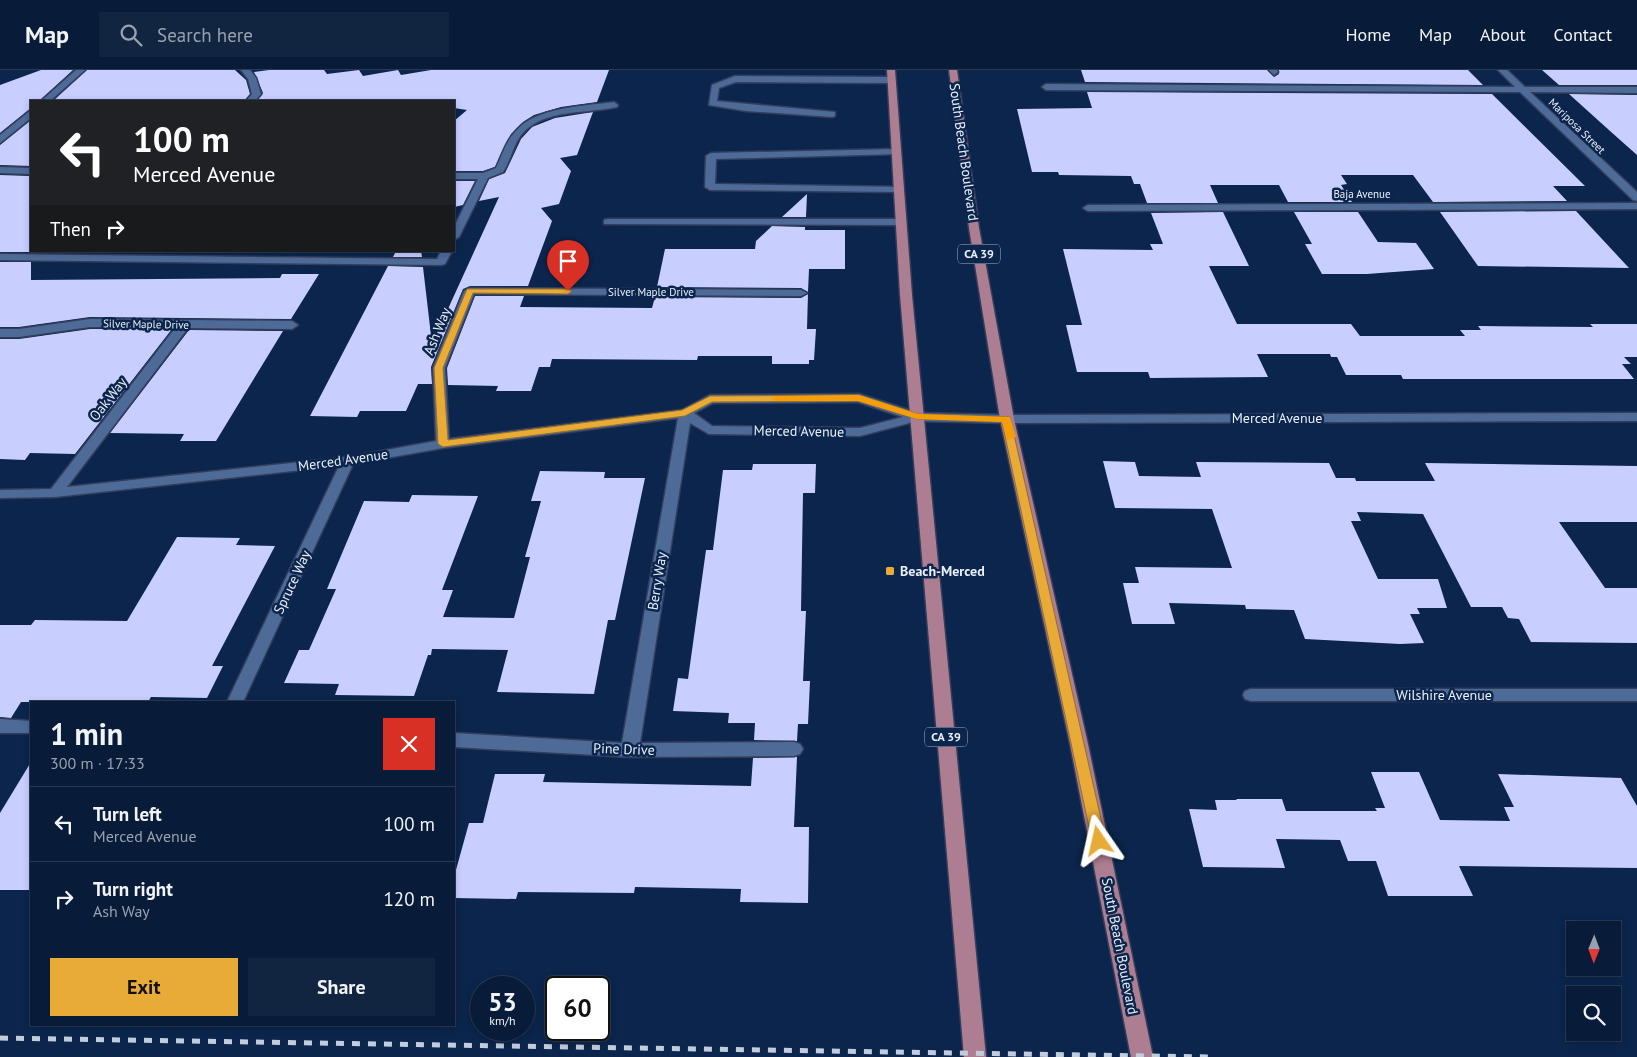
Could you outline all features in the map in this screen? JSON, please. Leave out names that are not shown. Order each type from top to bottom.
[{"type":"main road","name":"South Beach Boulevard","points":[[953,70],[974,228],[1007,419],[1079,744],[1142,1057]]},
{"type":"main road","name":"CA 39","points":[[891,75],[917,416],[975,1057]]},
{"type":"street","points":[[46,100],[81,70]]},
{"type":"street","points":[[245,70],[252,78],[257,94],[251,100]]},
{"type":"street","name":"Mariposa Street","points":[[1502,70],[1637,198]]},
{"type":"street","points":[[832,114],[746,108],[712,103],[715,87],[735,79],[891,75]]},
{"type":"street","points":[[1046,87],[1637,90]]},
{"type":"street","points":[[455,176],[484,176],[500,170],[521,130],[539,119],[568,112],[614,105]]},
{"type":"street","points":[[0,140],[30,114]]},
{"type":"street","points":[[896,152],[711,156],[710,187],[899,188]]},
{"type":"street","points":[[0,170],[30,171]]},
{"type":"street","points":[[455,235],[484,176]]},
{"type":"street","name":"Baja Avenue","points":[[1088,208],[1637,206]]},
{"type":"street","points":[[608,222],[901,222]]},
{"type":"street","points":[[0,257],[441,262],[446,252]]},
{"type":"street","name":"Silver Maple Drive","points":[[470,291],[801,293]]},
{"type":"street","name":"Ash Way","points":[[443,444],[439,368],[470,291]]},
{"type":"street","name":"Silver Maple Drive","points":[[0,333],[18,333],[90,323],[292,325]]},
{"type":"street","name":"Oak Way","points":[[55,493],[185,324]]},
{"type":"street","name":"Merced Avenue","points":[[0,494],[55,493],[348,461],[443,444],[685,413],[710,399],[859,398],[917,416],[1007,419],[1637,417]]},
{"type":"street","name":"Merced Avenue","points":[[685,413],[709,430],[860,432],[917,416]]},
{"type":"street","name":"Berry Way","points":[[630,750],[685,413]]},
{"type":"street","name":"Spruce Way","points":[[235,701],[348,461]]},
{"type":"street","name":"Wilshire Avenue","points":[[1251,695],[1637,695]]},
{"type":"street","points":[[0,726],[30,726]]},
{"type":"street","name":"Pine Drive","points":[[455,740],[630,750],[794,749]]},
{"type":"building","points":[[41,70],[73,70],[40,100],[30,100],[30,109],[0,133],[0,85]]},
{"type":"building","points":[[87,70],[235,70],[246,80],[250,94],[245,100],[54,100]]},
{"type":"building","points":[[269,70],[324,70],[327,74],[359,70],[363,76],[398,70],[401,75],[431,70],[609,70],[597,102],[561,107],[534,115],[523,122],[511,134],[495,167],[483,171],[455,171],[455,120],[467,110],[455,108],[455,100],[258,100],[263,93],[254,72]]},
{"type":"building","points":[[1081,70],[1267,70],[1274,77],[1279,74],[1279,70],[1468,70],[1483,85],[1085,82]]},
{"type":"building","points":[[1542,70],[1637,70],[1637,85],[1559,85]]},
{"type":"building","points":[[1087,92],[1492,94],[1585,186],[1553,186],[1567,201],[1433,202],[1413,175],[1341,175],[1347,184],[1341,185],[1352,202],[1288,202],[1279,185],[1210,185],[1218,203],[1147,203],[1140,184],[1134,184],[1131,176],[1059,175],[1058,172],[1032,172],[1017,109],[1092,108]]},
{"type":"building","points":[[1569,94],[1637,95],[1637,155],[1610,131]]},
{"type":"building","points":[[593,112],[577,155],[560,158],[571,171],[559,204],[541,208],[552,221],[528,286],[470,286],[463,289],[431,367],[432,384],[418,384],[406,411],[360,411],[357,417],[310,416],[388,266],[423,267],[432,344],[499,197],[479,201],[489,179],[505,173],[521,139],[532,127],[555,118]]},
{"type":"building","points":[[30,121],[30,166],[0,165],[0,145]]},
{"type":"building","points":[[0,175],[30,176],[30,252],[0,252]]},
{"type":"building","points":[[455,181],[475,181],[463,205],[455,207]]},
{"type":"building","points":[[807,194],[806,217],[782,217]]},
{"type":"building","points":[[1576,211],[1629,268],[1478,266],[1440,212]]},
{"type":"building","points":[[1223,212],[1249,266],[1209,266],[1237,324],[1351,324],[1360,336],[1465,336],[1460,330],[1481,330],[1478,326],[1593,327],[1590,324],[1637,324],[1637,357],[1624,357],[1631,364],[1622,364],[1634,379],[1403,379],[1401,375],[1346,375],[1337,357],[1331,357],[1330,354],[1257,354],[1268,377],[1150,378],[1148,372],[1077,372],[1066,325],[1082,325],[1063,249],[1153,250],[1150,244],[1163,244],[1151,213]]},
{"type":"building","points":[[1294,212],[1358,212],[1378,242],[1416,243],[1434,269],[1367,274],[1322,274],[1305,244],[1312,244]]},
{"type":"building","points":[[772,226],[805,227],[805,230],[845,230],[845,269],[809,269],[808,292],[801,288],[657,287],[665,249],[755,249],[756,241]]},
{"type":"building","points":[[396,252],[421,252],[422,257],[393,257]]},
{"type":"building","points":[[0,262],[31,262],[31,280],[280,278],[282,274],[319,274],[291,319],[90,317],[19,327],[0,327]]},
{"type":"building","points":[[808,294],[807,329],[816,329],[814,360],[809,360],[809,364],[772,364],[772,356],[698,356],[697,360],[552,359],[550,367],[539,367],[531,391],[496,391],[498,386],[448,385],[447,368],[475,296],[524,296],[520,307],[652,308],[655,297],[801,298]]},
{"type":"building","points":[[90,329],[172,329],[75,454],[30,453],[25,460],[0,459],[0,339],[19,339]]},
{"type":"building","points":[[189,330],[283,331],[216,441],[180,441],[184,434],[110,433]]},
{"type":"building","points":[[1103,461],[1135,462],[1139,476],[1201,477],[1196,462],[1329,463],[1336,478],[1355,478],[1356,481],[1435,481],[1425,463],[1637,466],[1637,522],[1559,522],[1605,588],[1637,588],[1637,643],[1531,642],[1519,619],[1508,618],[1502,607],[1471,607],[1423,514],[1357,512],[1361,521],[1351,521],[1378,579],[1438,579],[1447,608],[1417,608],[1420,614],[1410,614],[1424,643],[1400,644],[1305,639],[1294,610],[1246,609],[1245,605],[1169,603],[1175,624],[1132,624],[1123,583],[1139,583],[1135,567],[1232,568],[1212,509],[1115,508]]},
{"type":"building","points":[[753,464],[816,464],[815,493],[803,493],[801,611],[806,611],[803,681],[810,681],[808,724],[798,724],[797,741],[754,740],[755,723],[728,723],[729,713],[673,711],[678,678],[688,679],[706,550],[713,550],[723,470],[752,470]]},
{"type":"building","points":[[540,471],[605,472],[604,478],[645,478],[615,620],[608,620],[594,694],[497,692],[508,650],[432,649],[431,655],[428,655],[414,696],[335,695],[339,684],[284,683],[299,650],[309,650],[336,589],[327,589],[364,501],[409,502],[412,495],[478,496],[442,590],[453,590],[443,617],[514,618],[530,557],[525,557],[541,501],[531,501]]},
{"type":"building","points":[[177,537],[240,538],[236,545],[275,546],[212,666],[223,666],[207,698],[151,697],[149,701],[30,701],[21,702],[11,718],[0,717],[0,625],[31,625],[35,620],[127,621]]},
{"type":"building","points":[[797,757],[794,827],[809,827],[808,903],[740,902],[741,889],[635,887],[634,893],[518,892],[516,899],[455,898],[455,873],[469,823],[483,823],[495,774],[545,774],[543,782],[751,786],[753,758]]},
{"type":"building","points":[[30,764],[30,890],[0,890],[0,813]]},
{"type":"building","points":[[1371,772],[1419,772],[1440,820],[1510,821],[1504,807],[1514,807],[1498,774],[1621,778],[1637,806],[1637,868],[1459,866],[1473,896],[1388,896],[1376,861],[1348,861],[1340,840],[1276,839],[1285,868],[1203,867],[1189,809],[1217,810],[1215,800],[1282,799],[1286,811],[1377,811],[1375,808],[1385,808]]},
{"type":"railway","points":[[0,1038],[1212,1057]]},
{"type":"slow traffic","points":[[776,399],[859,398],[917,416],[1007,419],[1011,437]]},
{"type":"place","name":"Beach-Merced","points":[[890,571]]},
{"type":"route","points":[[568,291],[470,291],[439,368],[443,444],[685,413],[710,399],[859,398],[917,416],[1007,419],[1099,841]]}]
